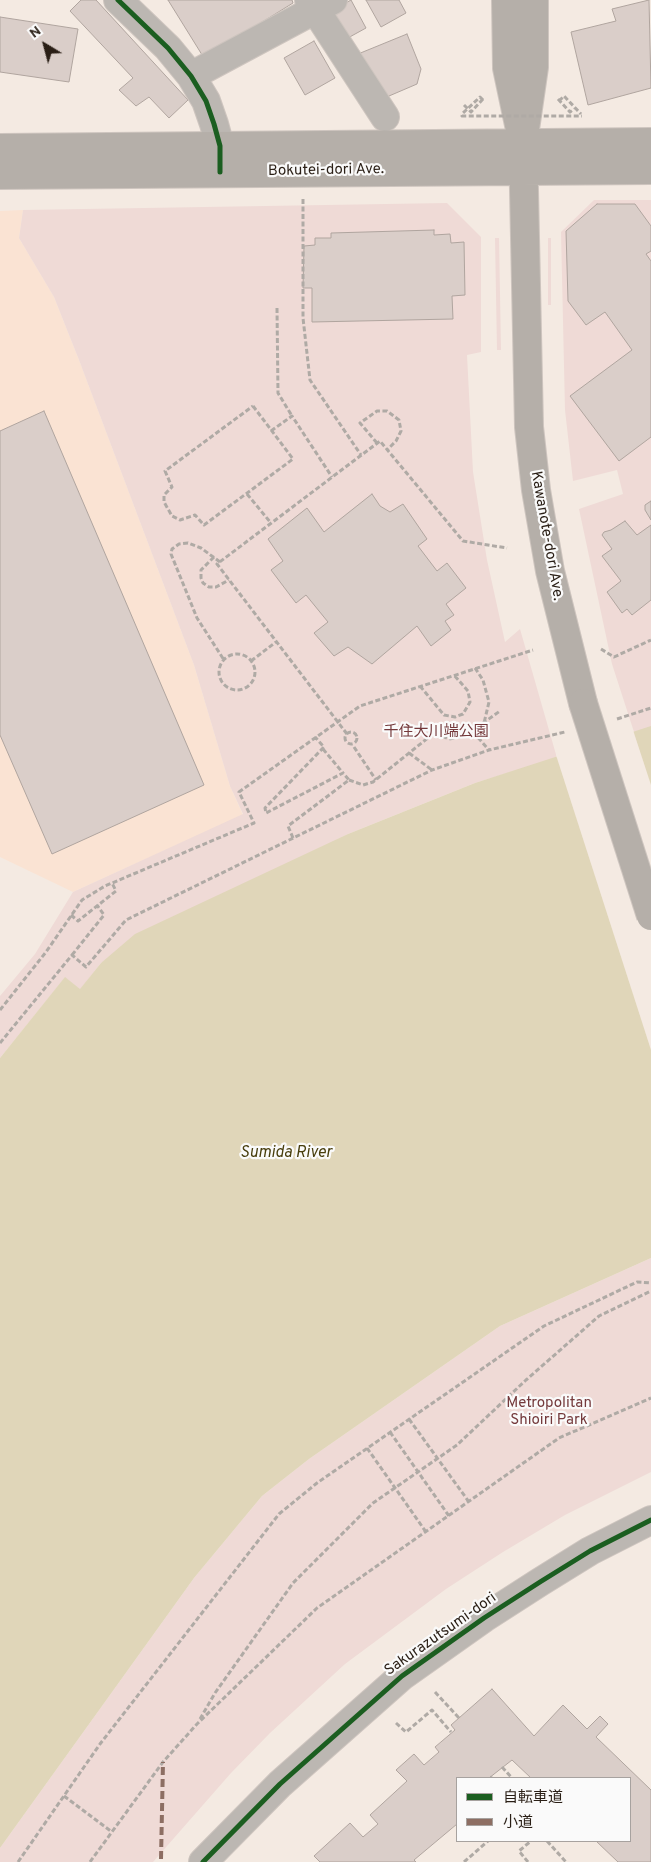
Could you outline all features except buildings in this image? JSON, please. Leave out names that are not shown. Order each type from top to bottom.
[{"type":"main road","name":"Kawanote-dori Ave.","points":[[506,0],[507,68],[523,143]]},
{"type":"main road","name":"Kawanote-dori Ave.","points":[[534,0],[534,67],[523,143],[529,427],[532,454],[550,571],[583,703],[651,916]]},
{"type":"main road","name":"Bokutei-dori Ave.","points":[[0,175],[220,159],[523,143],[651,142]]},
{"type":"main road","name":"Bokutei-dori Ave.","points":[[0,148],[523,171],[651,170]]},
{"type":"street","points":[[118,0],[168,48],[191,76],[206,101],[220,159]]},
{"type":"street","points":[[191,76],[319,4],[385,117]]},
{"type":"street","name":"Sakurazutsumi-dori","points":[[203,1862],[280,1784],[402,1676],[484,1618],[540,1582],[590,1551],[651,1520]]},
{"type":"path","points":[[464,106],[471,112],[484,100],[485,93]]},
{"type":"path","points":[[484,100],[480,97],[462,116],[582,116],[564,96],[559,101]]},
{"type":"path","points":[[570,112],[574,109]]},
{"type":"path","points":[[303,198],[304,318],[310,380],[361,455]]},
{"type":"path","points":[[277,308],[278,393],[332,477]]},
{"type":"path","points":[[253,406],[272,431],[293,459],[204,525],[194,515],[180,520],[172,516],[164,502],[164,495],[172,488],[165,470],[253,406]]},
{"type":"path","points":[[377,443],[360,422],[377,411],[387,411],[399,420],[401,431],[396,441],[386,450]]},
{"type":"path","points":[[272,431],[292,416]]},
{"type":"path","points":[[347,734],[217,564],[380,441],[463,541],[507,548]]},
{"type":"path","points":[[247,494],[271,524]]},
{"type":"path","points":[[220,562],[188,543],[179,544],[172,549],[171,554],[197,618],[224,660]]},
{"type":"path","points":[[214,557],[201,570],[201,578],[204,583],[209,587],[216,587],[229,580]]},
{"type":"path","points":[[601,649],[614,657],[651,640]]},
{"type":"path","points":[[251,661],[276,642]]},
{"type":"path","points":[[0,1010],[46,952],[82,900],[112,883],[254,823],[239,792],[360,706],[532,650]]},
{"type":"path","points":[[234,654],[240,654],[251,661],[255,669],[254,680],[244,688],[232,689],[222,682],[219,670],[224,660],[234,654]]},
{"type":"path","points":[[475,668],[483,680],[489,702],[484,724]]},
{"type":"path","points":[[420,686],[444,714],[455,717],[463,714],[470,702],[468,691],[454,675]]},
{"type":"path","points":[[608,722],[635,715],[651,708]]},
{"type":"path","points":[[315,737],[324,747],[322,749],[349,780],[355,784],[363,785],[376,780],[434,733],[449,739],[465,736],[500,711]]},
{"type":"path","points":[[72,954],[86,967],[126,920],[432,770],[489,750],[570,730]]},
{"type":"path","points":[[473,732],[489,750]]},
{"type":"path","points":[[354,747],[376,780]]},
{"type":"path","points":[[322,749],[265,808],[266,812],[343,773]]},
{"type":"path","points":[[409,753],[432,770]]},
{"type":"path","points":[[293,838],[288,826],[349,780]]},
{"type":"path","points":[[71,915],[78,921],[116,891],[112,883]]},
{"type":"path","points":[[0,1044],[104,915],[97,905]]},
{"type":"path","points":[[18,1862],[100,1744],[279,1514],[317,1482],[544,1326],[637,1282],[651,1283]]},
{"type":"path","points":[[197,1724],[215,1693],[293,1583],[373,1503],[457,1445],[526,1380],[599,1316],[651,1291]]},
{"type":"path","points":[[90,1862],[163,1762],[197,1724],[317,1608],[559,1438],[651,1398]]},
{"type":"path","points":[[409,1419],[469,1502]]},
{"type":"path","points":[[390,1432],[449,1516]]},
{"type":"path","points":[[367,1448],[426,1532]]},
{"type":"path","points":[[435,1692],[459,1718]]},
{"type":"path","points":[[396,1723],[406,1732],[432,1710],[451,1732]]},
{"type":"path","points":[[502,1767],[511,1777]]},
{"type":"path","points":[[64,1796],[112,1832]]},
{"type":"path","points":[[464,1862],[487,1842]]},
{"type":"path","points":[[528,1862],[519,1851],[529,1842]]},
{"type":"path","points":[[548,1842],[566,1862]]},
{"type":"shaded area","points":[[23,210],[19,238],[54,297],[79,360],[194,665],[230,786],[243,815],[73,892],[0,857],[0,211]]},
{"type":"green space","points":[[594,200],[651,200],[651,727],[634,732],[612,664],[579,509],[623,494],[617,470],[573,481],[565,410],[561,232]]},
{"type":"green space","name":"千住大川端公園","points":[[447,203],[481,237],[481,352],[467,355],[473,472],[487,560],[505,642],[520,629],[557,758],[475,783],[348,834],[101,963],[80,990],[65,978],[0,1058],[0,996],[35,954],[73,892],[243,814],[230,786],[194,665],[79,360],[54,297],[19,238],[23,210]]},
{"type":"green space","points":[[495,238],[499,238],[501,350],[497,350]]},
{"type":"green space","points":[[548,238],[551,238],[551,305],[548,305]]},
{"type":"green space","name":"Metropolitan Shioiri Park","points":[[651,1258],[651,1472],[565,1515],[503,1552],[446,1589],[345,1664],[270,1733],[231,1773],[153,1862],[0,1862],[0,1848],[194,1578],[262,1496],[309,1459],[500,1326]]},
{"type":"water","name":"Sumida River","points":[[651,726],[651,1258],[500,1326],[309,1459],[262,1496],[194,1578],[0,1848],[0,1058],[65,977],[80,989],[101,963],[135,934],[348,834],[475,783]]},
{"type":"pier","points":[[633,730],[651,785],[651,1050],[556,755]]},
{"type":"marked path","points":[[161,1859],[163,1762]]},
{"type":"cycle path","points":[[118,0],[168,48],[191,76],[206,101],[220,146],[220,172]]},
{"type":"cycle path","points":[[203,1862],[280,1784],[402,1676],[484,1618],[540,1582],[590,1551],[651,1520]]}]
